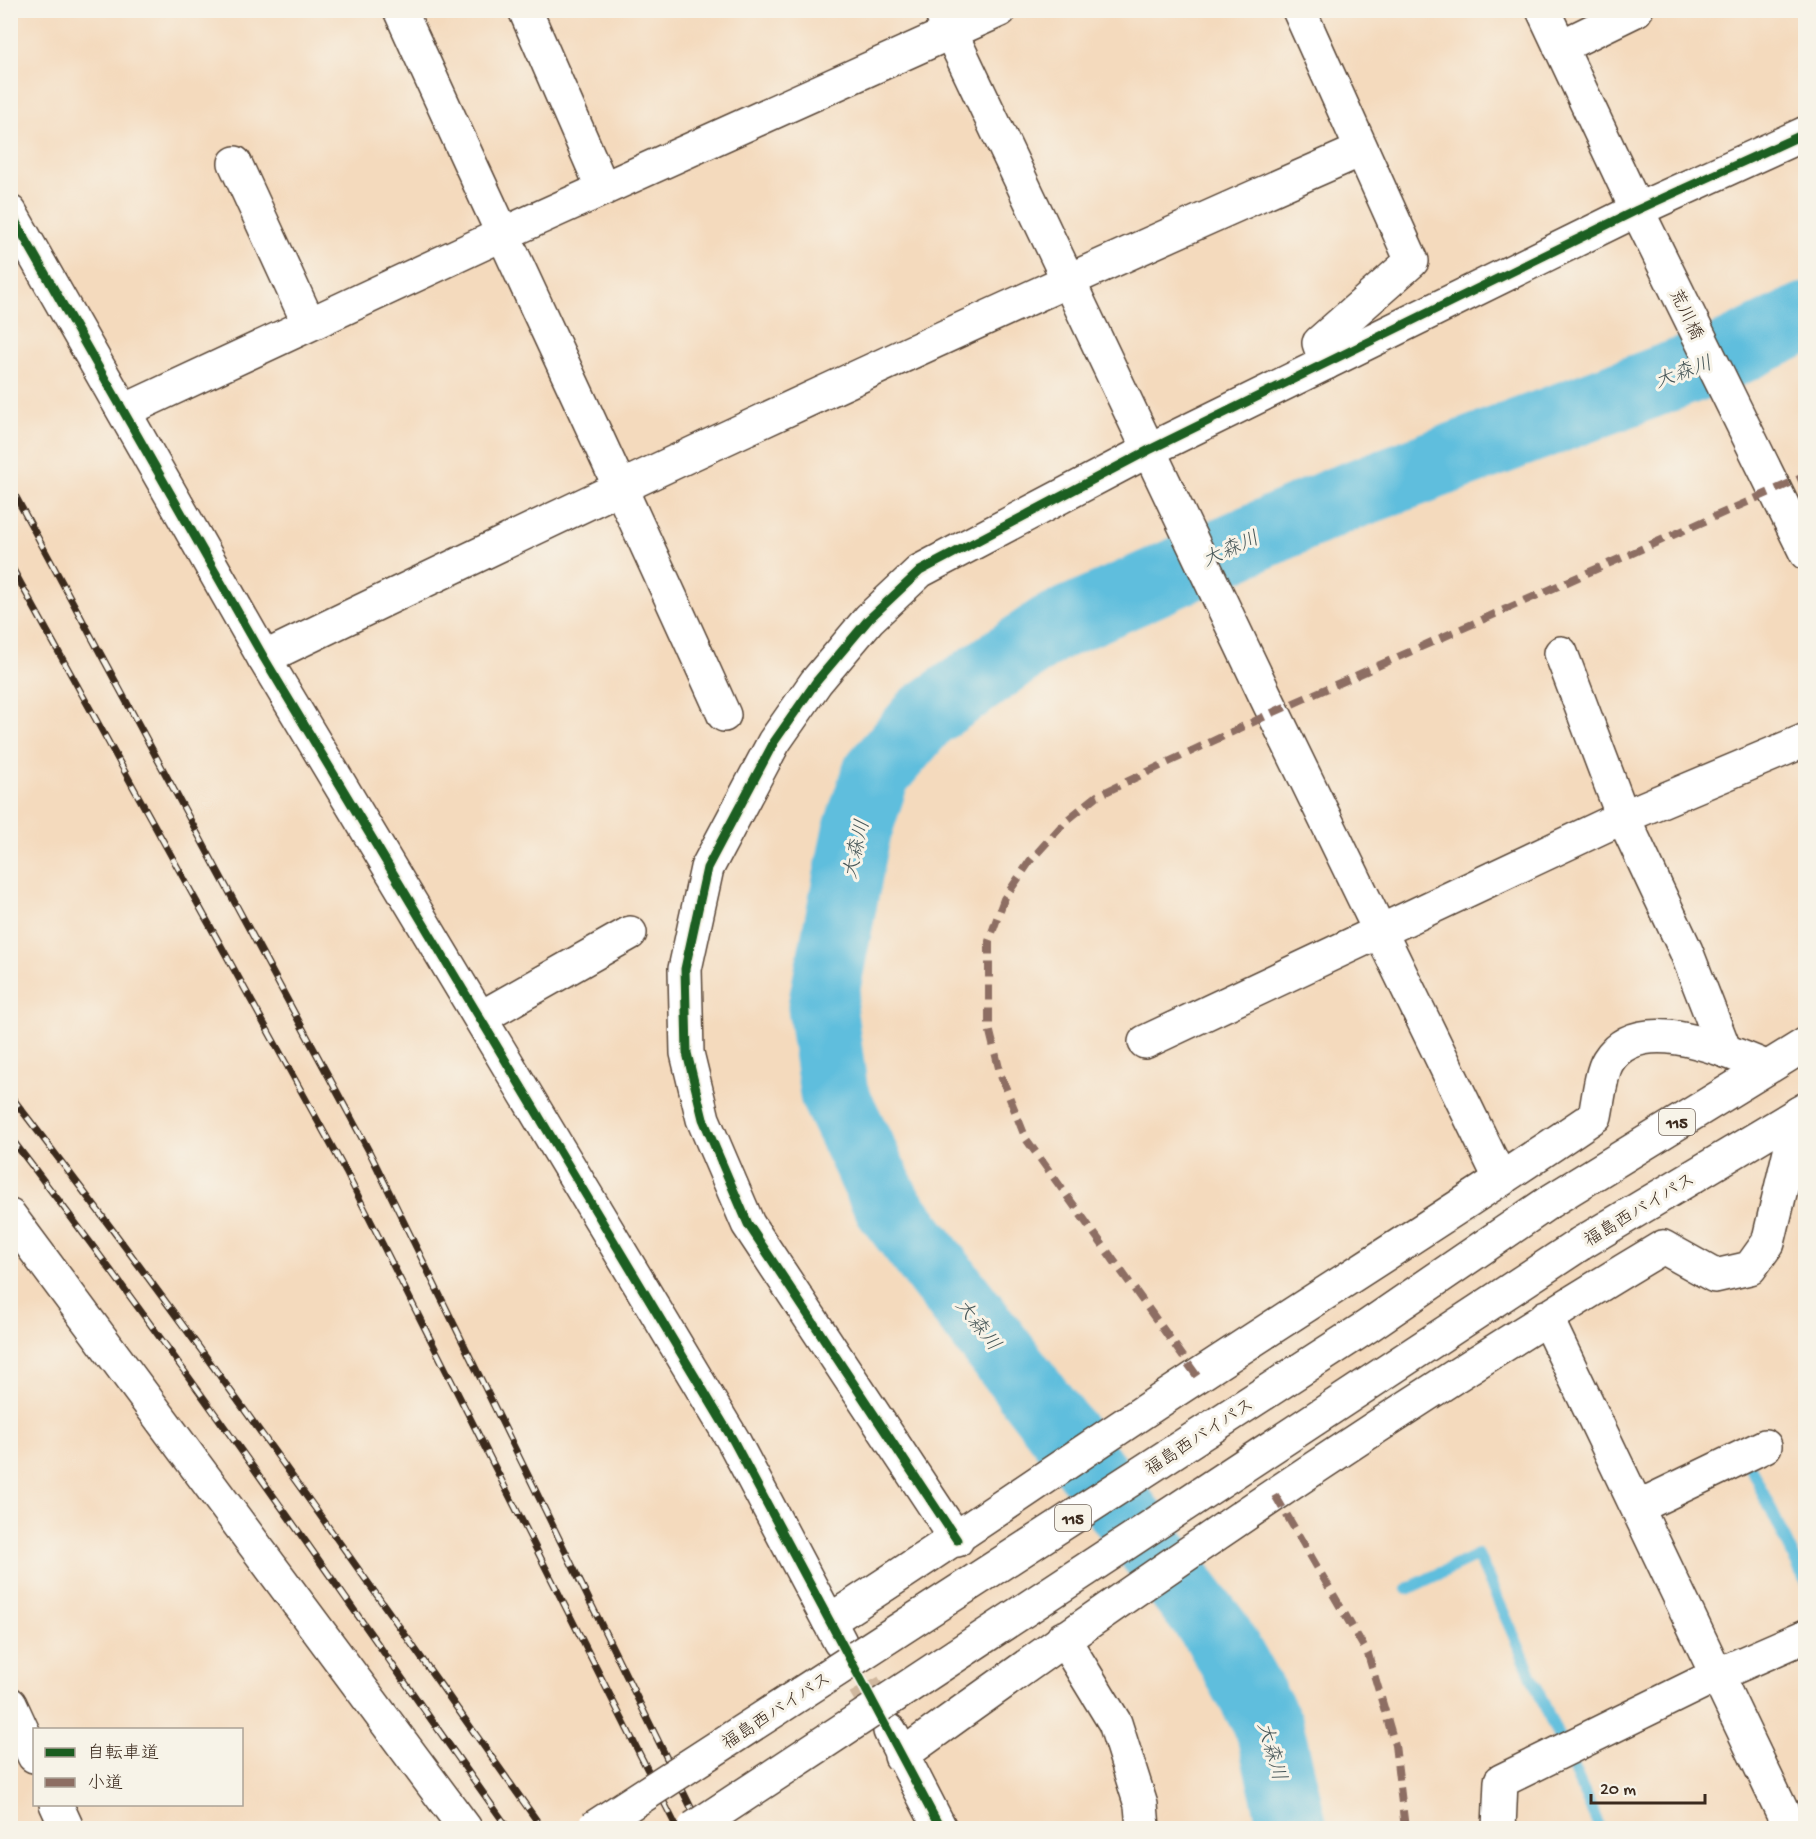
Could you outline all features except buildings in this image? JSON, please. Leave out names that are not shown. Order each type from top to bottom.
[{"type":"main road","points":[[400,10],[501,235],[621,485],[724,715]]},
{"type":"main road","points":[[525,10],[603,189]]},
{"type":"main road","points":[[124,411],[603,189],[945,22],[1000,10]]},
{"type":"main road","points":[[1299,10],[1412,261],[1319,344],[1326,363]]},
{"type":"main road","name":"荒川橋","points":[[1543,10],[1636,210],[1806,553]]},
{"type":"main road","points":[[1560,47],[1636,10]]},
{"type":"main road","points":[[945,22],[1501,1180]]},
{"type":"main road","points":[[957,1539],[748,1224],[704,1119],[687,1053],[685,969],[707,868],[774,742],[816,681],[869,619],[920,571],[1154,460],[1326,363],[1636,210],[1806,133]]},
{"type":"main road","points":[[264,658],[621,485],[1069,279],[1361,150]]},
{"type":"main road","points":[[235,164],[309,324]]},
{"type":"main road","points":[[10,213],[264,658],[734,1440],[834,1631],[957,1539],[1166,1397],[1501,1180],[1595,1116],[1607,1062],[1626,1042],[1665,1035],[1725,1051],[1766,1066]]},
{"type":"main road","points":[[1561,653],[1623,817],[1686,951],[1725,1051]]},
{"type":"main road","points":[[1146,1042],[1623,817],[1806,740]]},
{"type":"main road","points":[[482,1020],[489,1013],[630,933]]},
{"type":"main road","name":"福島西バイパス","points":[[593,1828],[1358,1333],[1549,1202],[1766,1066],[1806,1044]]},
{"type":"main road","points":[[940,1828],[896,1743],[1063,1638],[1546,1317],[1663,1246],[1715,1276],[1750,1268],[1768,1243],[1802,1111]]},
{"type":"main road","name":"福島西バイパス","points":[[694,1828],[1580,1244],[1802,1111]]},
{"type":"main road","points":[[10,1216],[465,1828]]},
{"type":"main road","points":[[1546,1317],[1719,1674],[1790,1828]]},
{"type":"main road","points":[[1638,1507],[1766,1446]]},
{"type":"main road","points":[[1499,1828],[1501,1781],[1719,1674],[1806,1636]]},
{"type":"main road","points":[[1063,1638],[1115,1723],[1141,1805],[1143,1828]]},
{"type":"main road","points":[[10,1704],[33,1754]]},
{"type":"main road","points":[[57,1806],[67,1828]]},
{"type":"waterway","name":"大森川","points":[[1293,1828],[1269,1726],[1217,1633],[888,1206],[834,1094],[822,1007],[856,835],[876,774],[926,715],[1050,629],[1337,501],[1728,355],[1806,317]]},
{"type":"waterway","points":[[1749,1464],[1806,1583]]},
{"type":"waterway","points":[[1407,1589],[1478,1555],[1562,1745]]},
{"type":"waterway","points":[[1570,1762],[1600,1828]]},
{"type":"tunnel","points":[[840,1642],[890,1731]]},
{"type":"railway","points":[[10,486],[370,1153],[701,1828]]},
{"type":"railway","points":[[10,564],[346,1172],[677,1828]]},
{"type":"railway","points":[[10,1095],[147,1276],[346,1551],[542,1828]]},
{"type":"railway","points":[[10,1137],[201,1394],[508,1828]]},
{"type":"marked path","points":[[1197,1376],[1026,1139],[1001,1076],[989,1028],[989,941],[1004,899],[1030,861],[1066,821],[1097,796],[1274,712],[1806,476]]},
{"type":"marked path","points":[[1275,1495],[1368,1654],[1395,1745],[1405,1828]]},
{"type":"cycle path","points":[[957,1540],[748,1224],[703,1119],[687,1053],[685,969],[707,868],[774,742],[816,682],[869,619],[920,571],[1149,450],[1637,210],[1806,133]]},
{"type":"cycle path","points":[[10,212],[264,658],[733,1440],[940,1828]]}]
